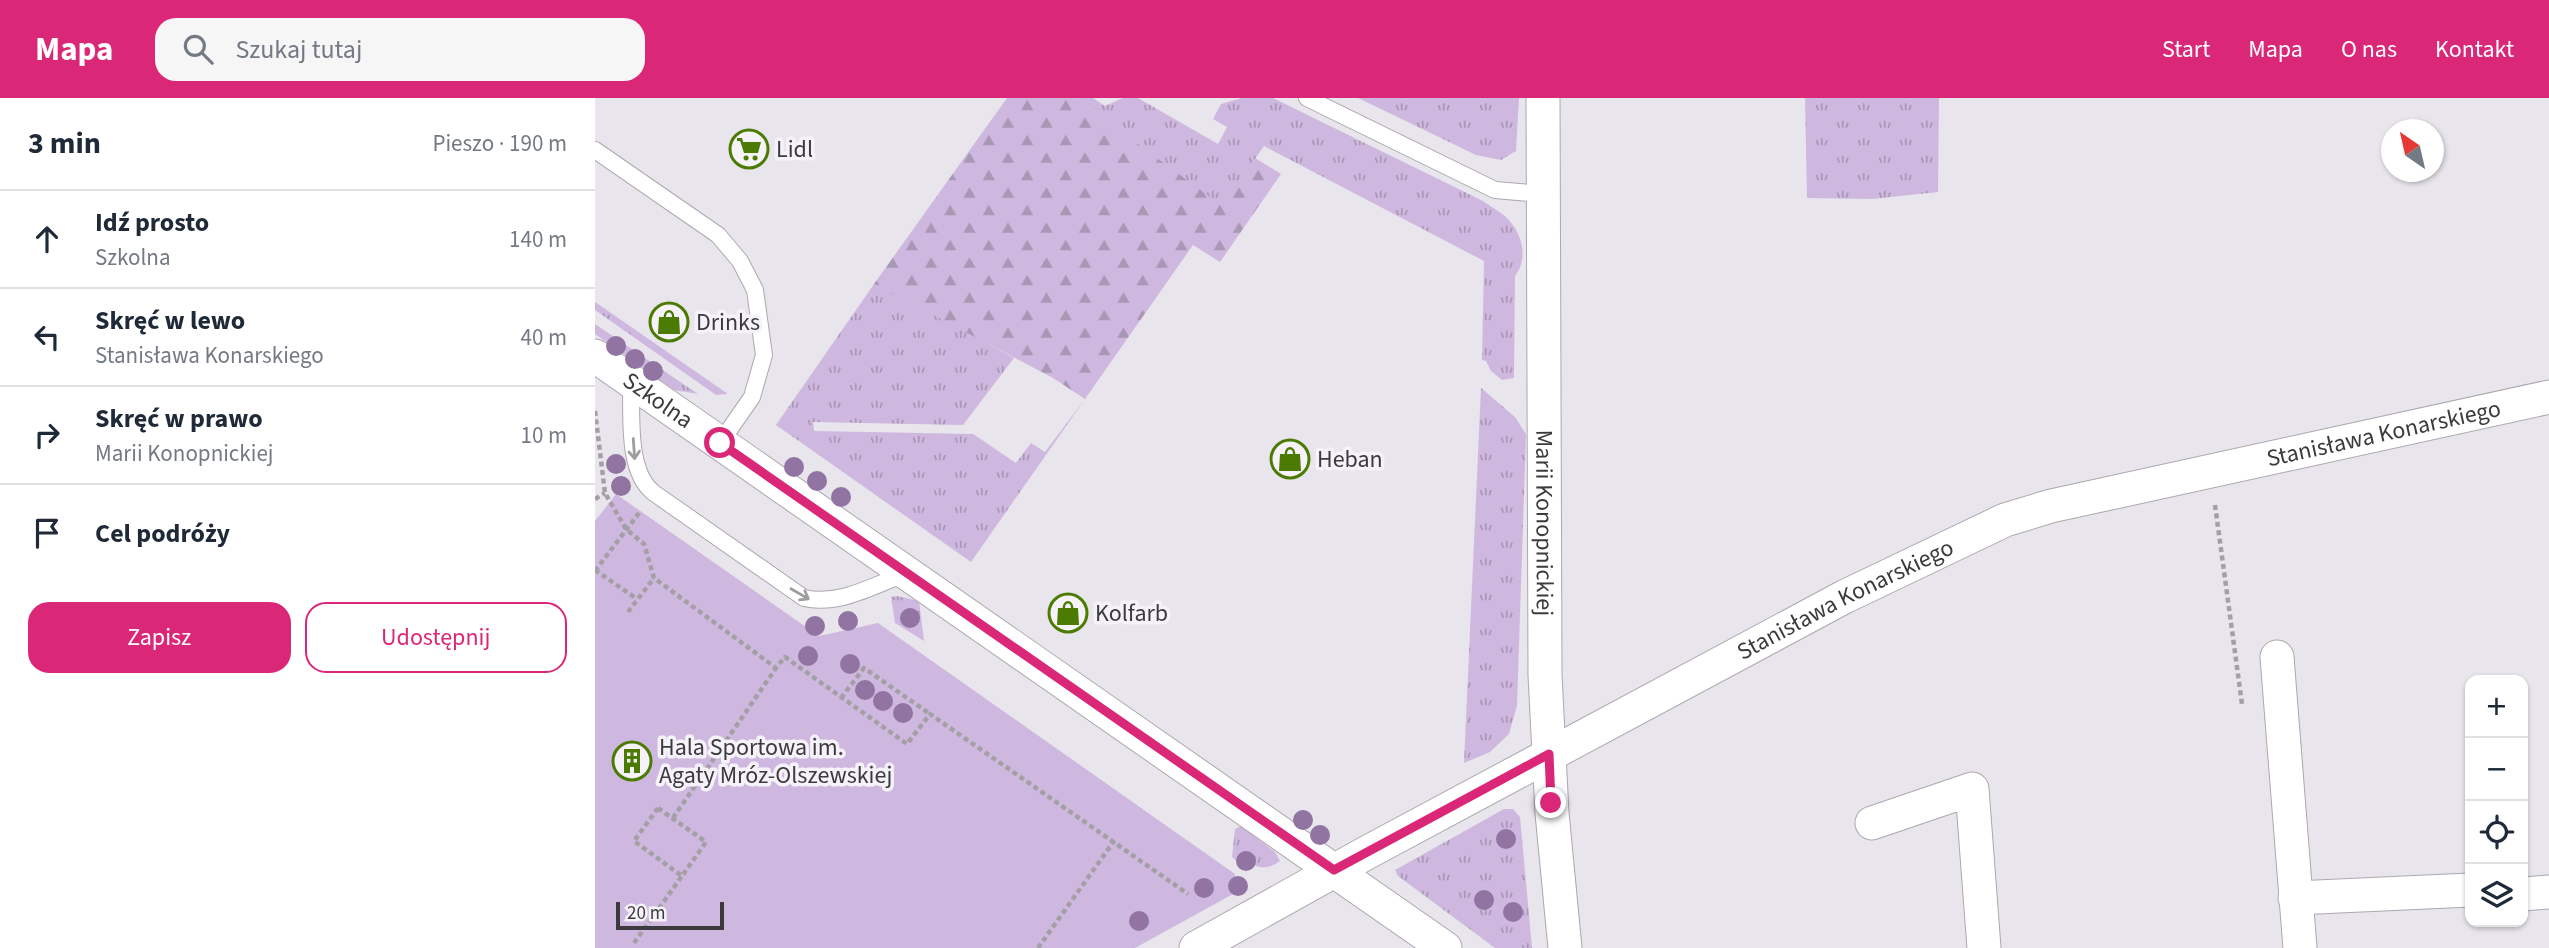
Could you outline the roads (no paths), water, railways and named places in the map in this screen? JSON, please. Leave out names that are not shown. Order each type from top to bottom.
[{"type":"street","name":"Marii Konopnickiej","points":[[1543,98],[1545,675],[1552,813],[1565,948]]},
{"type":"street","name":"Szkolna","points":[[595,356],[1445,948]]},
{"type":"street","name":"Stanisława Konarskiego","points":[[1196,948],[1334,870],[1844,597],[2005,520],[2052,506],[2549,397]]},
{"type":"street","points":[[2277,657],[2300,948]]},
{"type":"street","points":[[1872,823],[1972,789],[1984,948]]},
{"type":"street","points":[[2295,898],[2465,890]]},
{"type":"street","points":[[2528,894],[2549,892]]},
{"type":"lane","points":[[1307,98],[1495,190],[1542,194]]},
{"type":"lane","points":[[595,150],[718,235],[740,261],[755,290],[764,355],[762,366],[752,397],[720,443]]},
{"type":"lane","points":[[631,381],[635,460],[643,482],[649,489],[804,598],[819,601],[839,600],[907,573]]},
{"type":"place","name":"Lidl","points":[[749,149]]},
{"type":"place","name":"Drinks","points":[[669,322]]},
{"type":"place","name":"Heban","points":[[1290,459]]},
{"type":"place","name":"Kolfarb","points":[[1068,613]]},
{"type":"place","name":"Hala Sportowa im. Agaty Mróz-Olszewskiej","points":[[632,761]]}]
